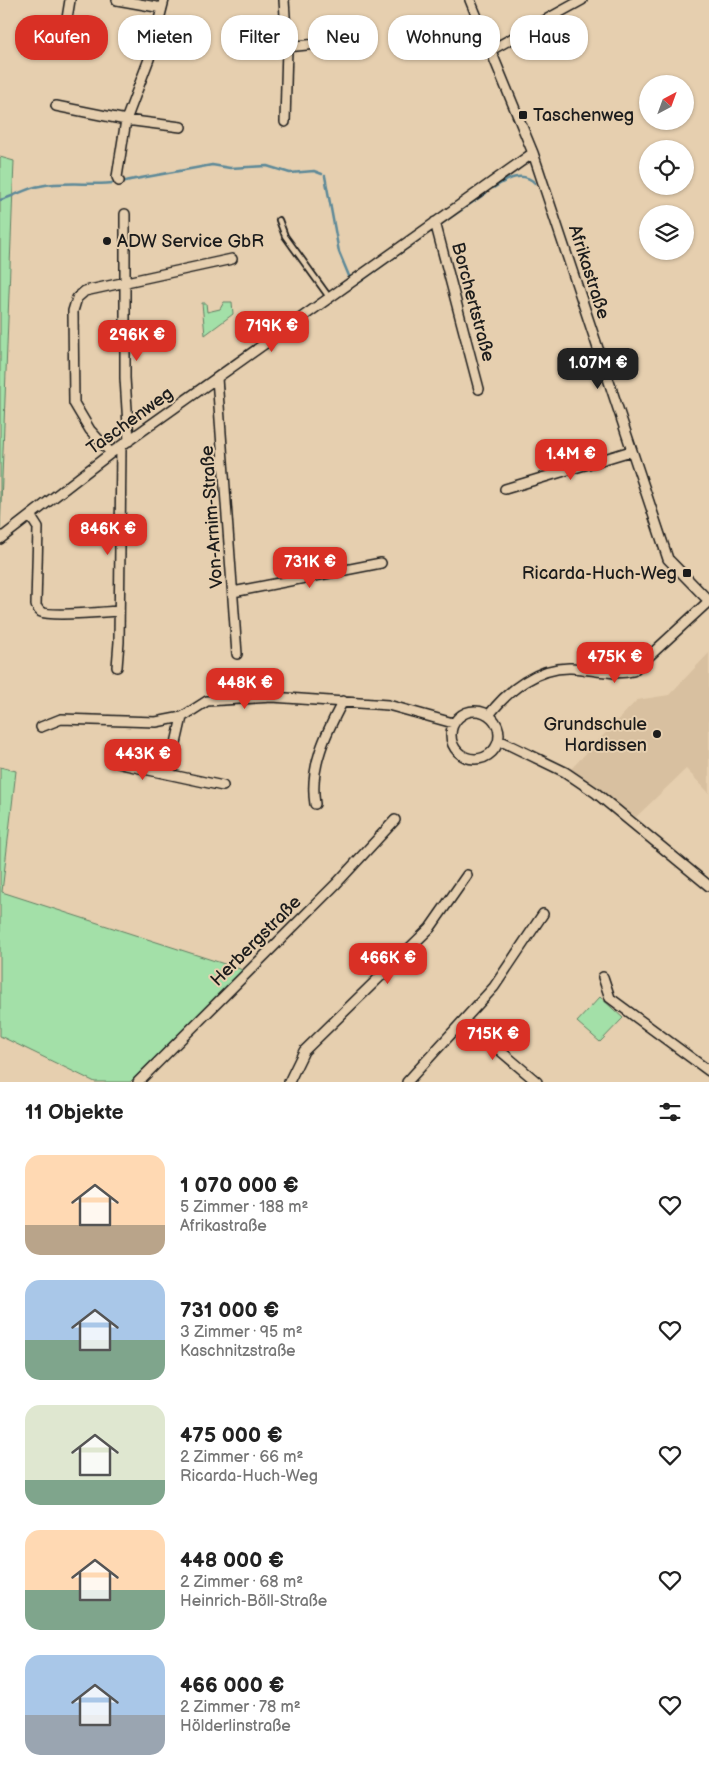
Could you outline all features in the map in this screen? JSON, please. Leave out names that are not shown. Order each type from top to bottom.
[{"type":"street","points":[[68,15],[70,0]]},
{"type":"street","points":[[117,0],[163,4],[149,59],[126,120],[117,177],[118,181]]},
{"type":"street","points":[[284,0],[285,15]]},
{"type":"street","name":"Afrikastraße","points":[[470,0],[476,15]]},
{"type":"street","points":[[500,45],[582,0]]},
{"type":"street","points":[[285,122],[287,60]]},
{"type":"street","name":"Afrikastraße","points":[[495,60],[533,152],[668,559],[709,601]]},
{"type":"street","points":[[56,106],[126,120],[181,127]]},
{"type":"street","name":"Taschenweg","points":[[0,538],[111,453],[533,152]]},
{"type":"street","points":[[117,667],[126,406],[125,214]]},
{"type":"street","name":"Borchertstraße","points":[[435,222],[479,390]]},
{"type":"street","points":[[111,453],[90,430],[74,403],[73,311],[77,298],[85,292],[232,259]]},
{"type":"street","name":"Von-Arnim-Straße","points":[[217,378],[237,654]]},
{"type":"street","points":[[505,489],[631,451]]},
{"type":"street","points":[[31,516],[38,528],[36,605],[39,610],[54,613],[118,612]]},
{"type":"street","points":[[234,592],[381,563]]},
{"type":"street","points":[[489,715],[506,695],[522,684],[549,672],[570,668],[599,672],[634,671],[640,668],[709,601]]},
{"type":"street","points":[[41,727],[61,719],[131,723],[156,722],[182,718],[207,701],[272,697],[388,706],[453,723],[469,712],[480,711],[489,715],[498,727],[499,740],[489,754],[483,757],[465,758],[457,752],[453,742],[453,723]]},
{"type":"street","points":[[315,804],[313,793],[315,773],[322,741],[342,701]]},
{"type":"street","points":[[169,774],[182,718]]},
{"type":"street","points":[[499,740],[565,772],[596,793],[709,886]]},
{"type":"street","points":[[121,764],[223,786]]},
{"type":"street","name":"Herbergstraße","points":[[138,1082],[336,884],[394,820]]},
{"type":"street","points":[[289,1082],[304,1051],[430,928],[467,875]]},
{"type":"street","points":[[407,1082],[494,986],[543,914]]},
{"type":"street","points":[[604,977],[606,991],[610,998],[709,1071]]},
{"type":"street","points":[[464,1020],[537,1082]]},
{"type":"lane","points":[[279,220],[285,236],[330,298]]},
{"type":"shaded area","name":"Grundschule Hardissen","points":[[709,653],[709,793],[686,769],[636,817],[570,770],[637,700],[669,695]]},
{"type":"green space","points":[[0,157],[14,161],[0,531]]},
{"type":"green space","points":[[224,302],[232,302],[233,314],[205,335],[202,303],[206,303],[207,312],[220,309]]},
{"type":"green space","points":[[0,767],[16,771],[2,892],[243,970],[130,1082],[95,1082],[0,1036]]},
{"type":"green space","points":[[600,997],[623,1018],[600,1042],[577,1022]]},
{"type":"waterway","points":[[0,200],[30,189],[51,184],[119,182],[212,165],[230,168],[267,166],[290,173],[314,171],[322,174]]},
{"type":"waterway","points":[[325,176],[339,252],[349,276]]},
{"type":"waterway","points":[[493,188],[509,179],[519,177],[525,177],[535,183]]},
{"type":"waterway","points":[[441,224],[486,193]]},
{"type":"waterway","points":[[357,284],[432,230]]},
{"type":"place","name":"Taschenweg","points":[[523,115]]},
{"type":"place","name":"ADW Service GbR","points":[[107,241]]},
{"type":"place","name":"Ricarda-Huch-Weg","points":[[687,573]]},
{"type":"place","name":"Grundschule Hardissen","points":[[657,734]]}]
